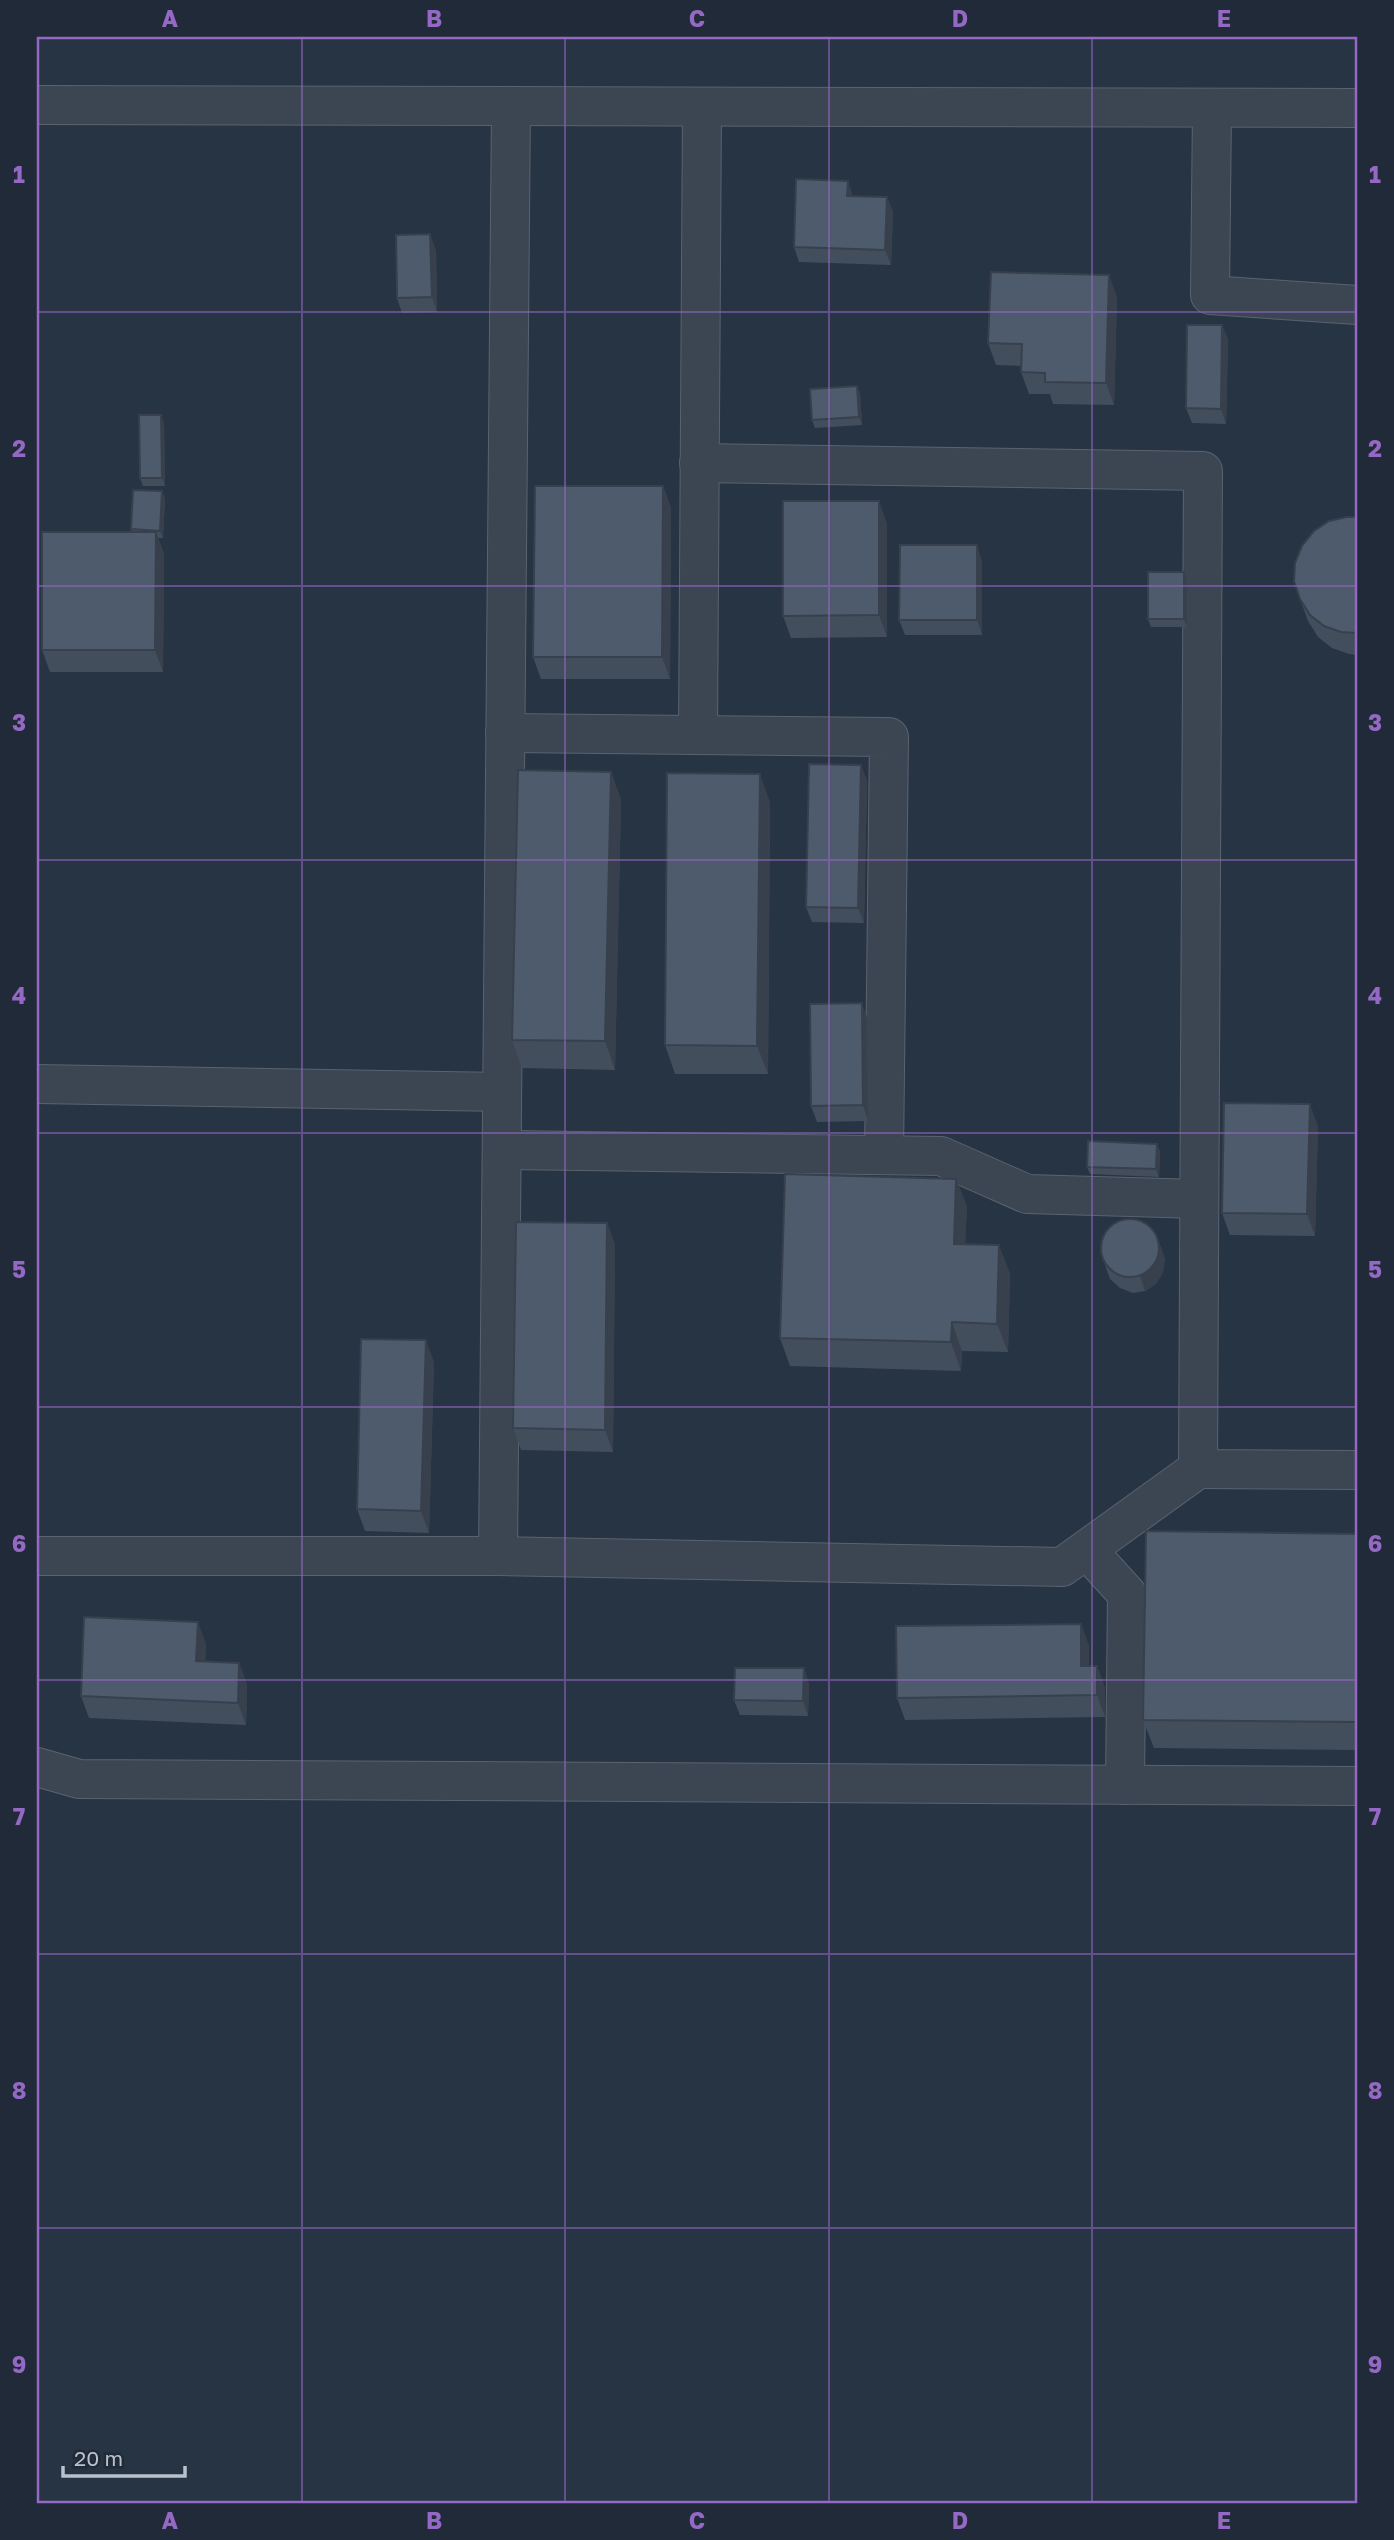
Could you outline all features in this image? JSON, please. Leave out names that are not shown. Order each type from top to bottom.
[{"type":"lane","points":[[37,105],[1357,108]]},
{"type":"lane","points":[[498,1556],[511,106]]},
{"type":"lane","points":[[698,735],[702,107]]},
{"type":"lane","points":[[1212,108],[1210,295],[1357,305]]},
{"type":"lane","points":[[699,463],[1203,471],[1198,1469]]},
{"type":"lane","points":[[505,733],[889,737],[884,1155]]},
{"type":"lane","points":[[37,1084],[502,1092]]},
{"type":"lane","points":[[502,1150],[941,1156],[1027,1195],[1199,1199]]},
{"type":"lane","points":[[37,1556],[498,1556],[1062,1567],[1198,1469],[1357,1469]]},
{"type":"lane","points":[[1087,1550],[1127,1594],[1125,1785]]},
{"type":"lane","points":[[37,1767],[79,1779],[1357,1786]]},
{"type":"building","points":[[796,179],[848,181],[847,196],[887,197],[885,250],[794,247]]},
{"type":"building","points":[[430,234],[432,297],[397,298],[396,235]]},
{"type":"building","points":[[991,272],[1109,275],[1106,383],[1045,382],[1045,373],[1021,372],[1022,344],[988,343]]},
{"type":"building","points":[[1187,325],[1222,325],[1221,409],[1186,408]]},
{"type":"building","points":[[857,386],[859,417],[812,420],[810,389]]},
{"type":"building","points":[[139,415],[161,415],[162,478],[140,478]]},
{"type":"building","points":[[535,486],[663,486],[662,657],[533,657]]},
{"type":"building","points":[[133,490],[162,491],[160,531],[131,529]]},
{"type":"building","points":[[783,501],[879,501],[879,615],[783,616]]},
{"type":"building","points":[[1357,517],[1357,633],[1341,632],[1324,626],[1310,615],[1300,599],[1294,581],[1295,563],[1302,546],[1314,531],[1329,521]]},
{"type":"building","points":[[42,532],[156,532],[155,650],[42,650]]},
{"type":"building","points":[[900,545],[977,545],[977,620],[899,620]]},
{"type":"building","points":[[1148,572],[1184,572],[1184,619],[1148,619]]},
{"type":"building","points":[[809,764],[861,765],[858,908],[806,907]]},
{"type":"building","points":[[518,770],[611,772],[605,1041],[512,1040]]},
{"type":"building","points":[[667,773],[760,774],[757,1046],[665,1045]]},
{"type":"building","points":[[862,1003],[863,1105],[811,1106],[810,1004]]},
{"type":"building","points":[[1224,1103],[1310,1104],[1307,1214],[1222,1213]]},
{"type":"building","points":[[1088,1141],[1157,1144],[1156,1169],[1087,1167]]},
{"type":"building","points":[[785,1174],[956,1179],[954,1244],[999,1245],[997,1324],[952,1322],[951,1342],[780,1338]]},
{"type":"building","points":[[1124,1219],[1136,1219],[1151,1227],[1159,1242],[1159,1254],[1151,1269],[1136,1277],[1124,1277],[1109,1269],[1101,1254],[1101,1242],[1109,1227]]},
{"type":"building","points":[[516,1222],[607,1223],[605,1430],[513,1428]]},
{"type":"building","points":[[361,1339],[426,1340],[421,1511],[357,1509]]},
{"type":"building","points":[[1146,1531],[1357,1534],[1357,1722],[1143,1720]]},
{"type":"building","points":[[84,1617],[198,1622],[196,1661],[239,1663],[238,1703],[81,1696]]},
{"type":"building","points":[[1081,1624],[1081,1666],[1097,1666],[1097,1695],[897,1698],[896,1626]]},
{"type":"building","points":[[735,1668],[804,1668],[803,1701],[734,1700]]}]
